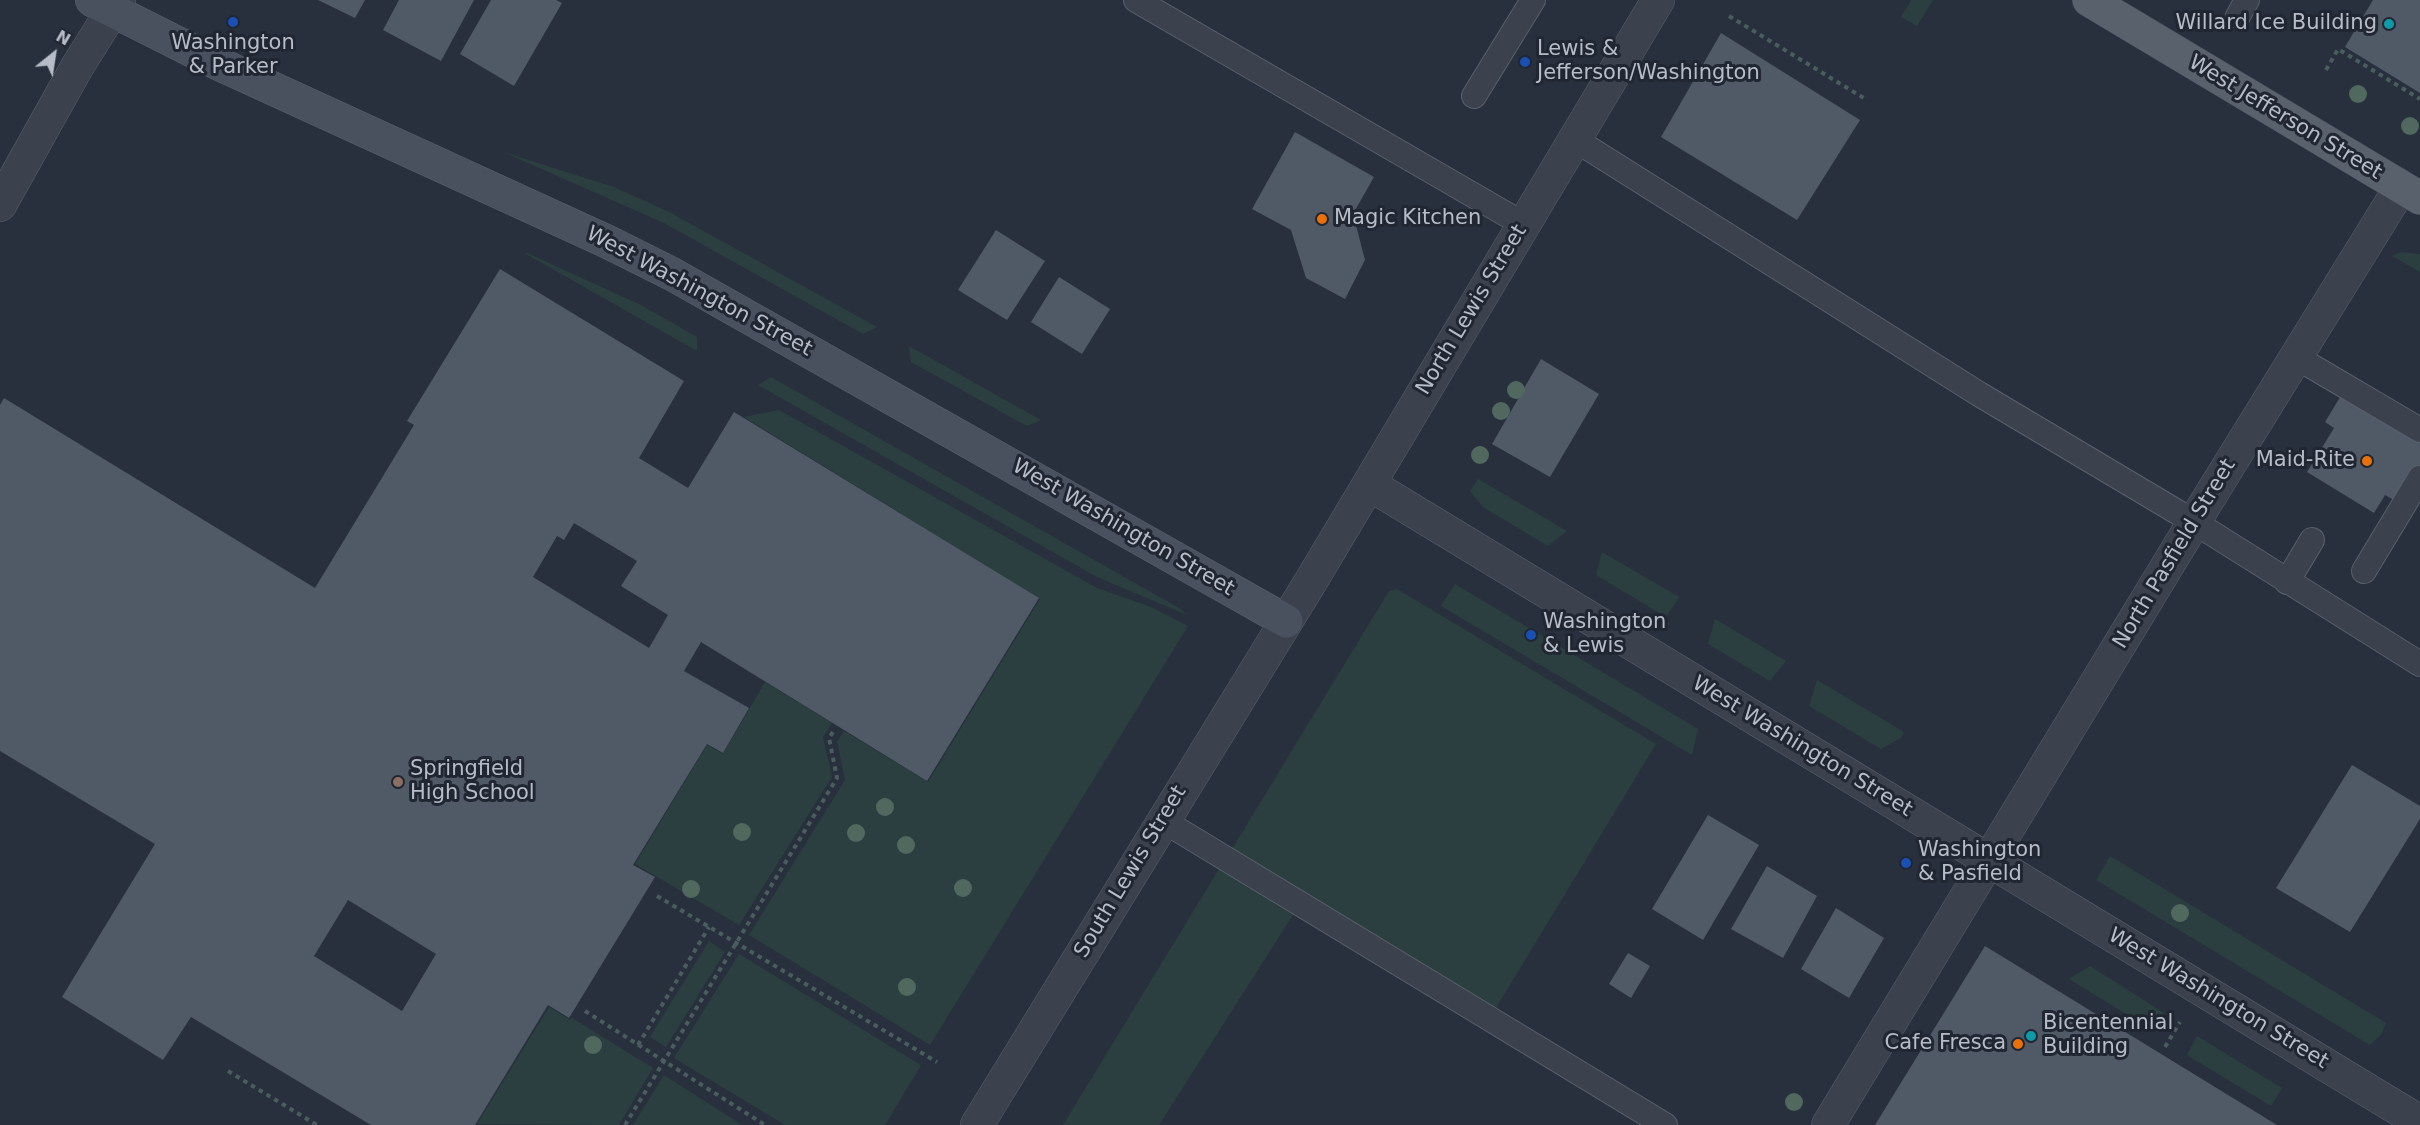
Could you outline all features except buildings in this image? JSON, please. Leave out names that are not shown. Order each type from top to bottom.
[{"type":"main road","name":"West Jefferson Street","points":[[2089,0],[2410,193]]},
{"type":"street","name":"North Lewis Street","points":[[1286,621],[1658,0]]},
{"type":"street","points":[[0,205],[69,81],[107,3]]},
{"type":"street","name":"West Washington Street","points":[[107,3],[215,62],[608,242],[672,274],[1286,621]]},
{"type":"street","name":"North Pasfield Street","points":[[1828,1125],[2296,357],[2410,193]]},
{"type":"street","name":"West Washington Street","points":[[1370,484],[2420,1122]]},
{"type":"street","name":"South Lewis Street","points":[[977,1125],[1286,621]]},
{"type":"lane","points":[[1136,0],[1523,224]]},
{"type":"lane","points":[[1474,96],[1533,0]]},
{"type":"lane","points":[[1574,139],[1979,394],[2194,522],[2420,664]]},
{"type":"lane","points":[[2296,357],[2420,430]]},
{"type":"lane","points":[[2364,571],[2420,478]]},
{"type":"lane","points":[[2287,582],[2312,540]]},
{"type":"lane","points":[[1162,820],[1665,1125]]},
{"type":"path","points":[[1729,16],[1867,100]]},
{"type":"path","points":[[2326,70],[2338,49],[2420,99]]},
{"type":"path","points":[[625,1125],[837,778],[829,738],[835,729]]},
{"type":"path","points":[[657,896],[937,1062]]},
{"type":"path","points":[[638,1045],[709,927]]},
{"type":"path","points":[[585,1011],[765,1125]]},
{"type":"path","points":[[2165,1047],[2181,1022]]},
{"type":"path","points":[[228,1071],[316,1125]]},
{"type":"shaded area","points":[[1911,0],[1933,0],[1917,26],[1901,17]]},
{"type":"shaded area","points":[[503,152],[614,187],[671,213],[877,327],[863,334],[664,223]]},
{"type":"shaded area","points":[[2401,252],[2420,254],[2420,272],[2392,256]]},
{"type":"shaded area","points":[[526,254],[641,305],[697,337],[697,351]]},
{"type":"shaded area","points":[[909,346],[1041,420],[1027,426],[911,362]]},
{"type":"shaded area","points":[[771,377],[1179,608],[1187,615],[1097,577],[758,385]]},
{"type":"shaded area","points":[[779,410],[1097,588],[1151,607],[1188,626],[930,1045],[749,935],[845,780],[837,742],[844,731],[928,782],[1040,599],[744,417]]},
{"type":"shaded area","points":[[1478,479],[1567,531],[1548,546],[1483,507],[1470,491]]},
{"type":"shaded area","points":[[1602,552],[1679,597],[1666,617],[1596,575]]},
{"type":"shaded area","points":[[1455,584],[1698,729],[1692,755],[1441,606]]},
{"type":"shaded area","points":[[1397,589],[1656,744],[1496,1008],[1232,849],[1389,591]]},
{"type":"shaded area","points":[[1715,619],[1786,661],[1770,681],[1708,644]]},
{"type":"shaded area","points":[[1817,680],[1904,732],[1901,738],[1881,749],[1809,706]]},
{"type":"shaded area","points":[[765,682],[832,723],[823,737],[832,777],[739,925],[635,864],[707,745],[723,754]]},
{"type":"shaded area","points":[[2110,856],[2386,1023],[2382,1033],[2370,1045],[2096,880]]},
{"type":"shaded area","points":[[1219,869],[1293,915],[1159,1125],[1063,1125]]},
{"type":"shaded area","points":[[709,941],[725,952],[666,1047],[650,1037]]},
{"type":"shaded area","points":[[739,954],[921,1065],[885,1125],[785,1125],[674,1058]]},
{"type":"shaded area","points":[[2090,966],[2164,1013],[2154,1031],[2069,979]]},
{"type":"shaded area","points":[[549,1007],[570,1020],[572,1018],[653,1068],[619,1125],[477,1124]]},
{"type":"shaded area","points":[[2197,1036],[2282,1088],[2271,1106],[2187,1055]]},
{"type":"shaded area","points":[[664,1075],[742,1125],[633,1125]]},
{"type":"place","name":"Washington & Parker","points":[[233,22]]},
{"type":"place","name":"Willard Ice Building","points":[[2389,24]]},
{"type":"place","name":"Lewis & Jefferson/Washington","points":[[1525,62]]},
{"type":"place","name":"Magic Kitchen","points":[[1322,219]]},
{"type":"place","name":"Maid-Rite","points":[[2367,461]]},
{"type":"place","name":"Washington & Lewis","points":[[1531,635]]},
{"type":"place","name":"Springfield High School","points":[[398,782]]},
{"type":"place","name":"Washington & Pasfield","points":[[1906,863]]},
{"type":"place","name":"Bicentennial Building","points":[[2031,1036]]},
{"type":"place","name":"Cafe Fresca","points":[[2018,1044]]}]
